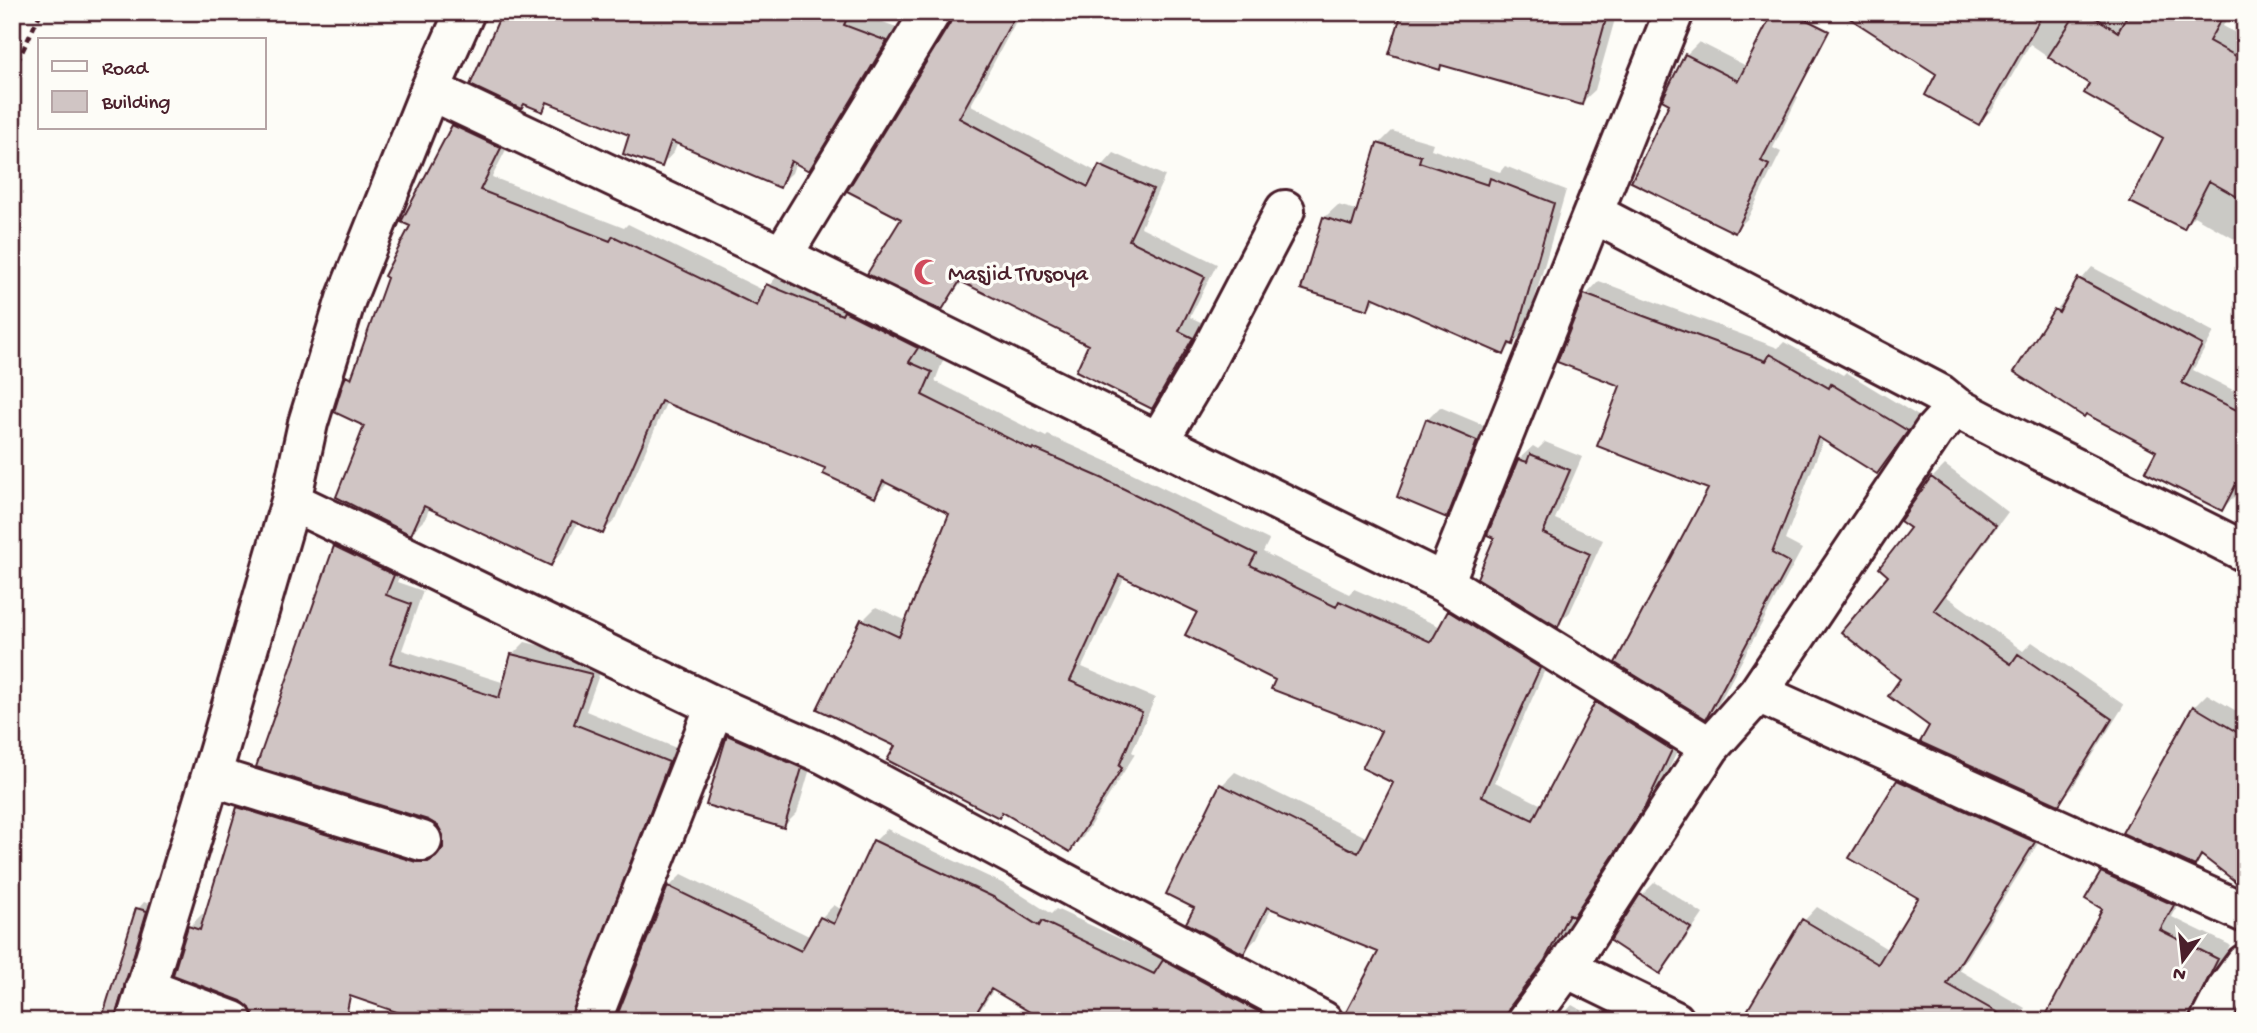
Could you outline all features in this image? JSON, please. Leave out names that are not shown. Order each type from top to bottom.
[{"type":"street","points":[[233,1021],[140,1004],[211,776],[291,501],[307,423],[346,299],[430,90],[465,12]]},
{"type":"street","points":[[782,256],[932,12]]},
{"type":"street","points":[[1444,583],[1674,12]]},
{"type":"street","points":[[430,90],[782,256],[1444,583],[1710,747]]},
{"type":"street","points":[[1158,442],[1202,368],[1285,210]]},
{"type":"street","points":[[1593,213],[1940,394],[1956,407],[2021,442],[2145,499],[2245,552]]},
{"type":"street","points":[[1527,1021],[1566,968],[1710,747],[1758,693],[1934,431],[1956,407]]},
{"type":"street","points":[[291,501],[715,706],[824,754],[1323,1021]]},
{"type":"street","points":[[1758,693],[2245,913]]},
{"type":"street","points":[[591,1021],[715,706]]},
{"type":"street","points":[[211,776],[422,841]]},
{"type":"street","points":[[2210,1021],[2226,990],[2245,964]]},
{"type":"street","points":[[1566,968],[1675,1021]]},
{"type":"path","points":[[12,73],[41,12]]},
{"type":"building","points":[[502,12],[850,12],[844,25],[887,41],[809,171],[791,161],[780,188],[671,141],[662,167],[623,154],[629,135],[547,102],[543,112],[524,104],[521,109],[470,85]]},
{"type":"building","points":[[953,12],[1017,12],[959,118],[1088,187],[1099,165],[1153,189],[1129,240],[1205,277],[1179,331],[1193,338],[1152,409],[1076,371],[1088,345],[960,281],[942,310],[867,274],[901,219],[847,191],[950,23]]},
{"type":"building","points":[[1402,12],[1608,12],[1582,105],[1441,65],[1440,70],[1389,54]]},
{"type":"building","points":[[1773,12],[1791,12],[1829,31],[1761,161],[1769,165],[1735,233],[1631,182],[1669,104],[1662,100],[1685,54],[1738,81]]},
{"type":"building","points":[[1840,12],[2044,12],[1979,125],[1925,95],[1936,74]]},
{"type":"building","points":[[2077,12],[2087,12],[2118,32],[2129,12],[2225,12],[2209,41],[2245,61],[2245,201],[2209,181],[2184,229],[2130,202],[2163,138],[2084,93],[2089,84],[2048,57]]},
{"type":"building","points":[[452,125],[501,148],[480,190],[610,241],[613,236],[757,306],[766,284],[842,315],[844,311],[918,348],[909,362],[932,372],[922,395],[1032,450],[1033,448],[1106,480],[1256,554],[1250,565],[1336,607],[1339,601],[1431,642],[1448,611],[1540,668],[1482,796],[1533,820],[1595,702],[1672,750],[1645,807],[1573,917],[1569,914],[1545,960],[1509,1008],[1505,1021],[1345,1021],[1344,1016],[1378,952],[1267,907],[1244,954],[1186,923],[1194,908],[1166,894],[1220,784],[1358,853],[1393,783],[1362,768],[1381,731],[1271,689],[1275,680],[1185,635],[1197,612],[1119,575],[1070,681],[1142,712],[1119,766],[1122,768],[1070,852],[1002,812],[999,818],[887,760],[895,746],[817,709],[861,619],[899,637],[949,514],[883,481],[875,498],[823,474],[825,468],[661,401],[603,534],[572,521],[551,566],[424,506],[411,535],[336,497],[364,426],[334,412],[343,383],[346,376],[351,379],[387,278],[384,276],[410,226],[401,222]]},
{"type":"building","points":[[1377,143],[1421,156],[1419,162],[1488,185],[1490,178],[1554,203],[1513,345],[1509,343],[1504,355],[1372,297],[1368,310],[1301,289],[1323,217],[1352,226]]},
{"type":"building","points":[[2078,278],[2202,345],[2182,383],[2245,414],[2245,467],[2222,511],[2145,472],[2156,451],[2086,414],[2084,417],[2014,372],[2054,309],[2059,312]]},
{"type":"building","points":[[1584,294],[1766,361],[1770,354],[1829,388],[1831,384],[1908,431],[1877,474],[1818,437],[1772,553],[1790,563],[1706,719],[1615,663],[1708,489],[1597,446],[1620,386],[1557,362]]},
{"type":"building","points":[[1426,419],[1477,441],[1447,518],[1397,497]]},
{"type":"building","points":[[1530,454],[1570,470],[1543,533],[1590,554],[1558,627],[1477,578],[1494,538],[1487,535],[1518,459],[1527,462]]},
{"type":"building","points":[[1931,477],[1996,525],[1934,610],[2011,664],[2018,654],[2112,719],[2059,805],[1920,742],[1929,726],[1888,696],[1900,679],[1841,632],[1888,576],[1879,568],[1910,528],[1900,521]]},
{"type":"building","points":[[334,546],[394,575],[386,595],[411,604],[390,663],[499,698],[511,654],[592,674],[574,724],[669,762],[570,1021],[423,1021],[350,996],[345,1021],[254,1021],[250,1008],[241,1001],[173,975],[188,926],[200,930],[237,807],[416,862],[428,862],[443,848],[443,835],[438,826],[428,820],[256,767]]},
{"type":"building","points":[[2193,706],[2245,737],[2245,889],[2201,855],[2195,866],[2122,833]]},
{"type":"building","points":[[727,735],[802,768],[784,828],[706,805]]},
{"type":"building","points":[[1897,780],[2035,842],[1947,984],[2012,1021],[1741,1021],[1802,919],[1878,964],[1918,898],[1849,858]]},
{"type":"building","points":[[873,840],[993,897],[1039,926],[1042,921],[1154,974],[1163,960],[1276,1021],[1045,1021],[991,989],[971,1021],[615,1021],[668,886],[801,951],[820,917],[834,924]]},
{"type":"building","points":[[2101,872],[2174,905],[2160,930],[2218,959],[2187,1021],[2043,1021],[2102,909],[2085,899]]},
{"type":"building","points":[[1640,894],[1691,928],[1660,974],[1610,941]]},
{"type":"building","points":[[136,908],[147,911],[115,1017],[102,1018]]},
{"type":"place","name":"Masjid Trusoya","points":[[927,272]]}]
